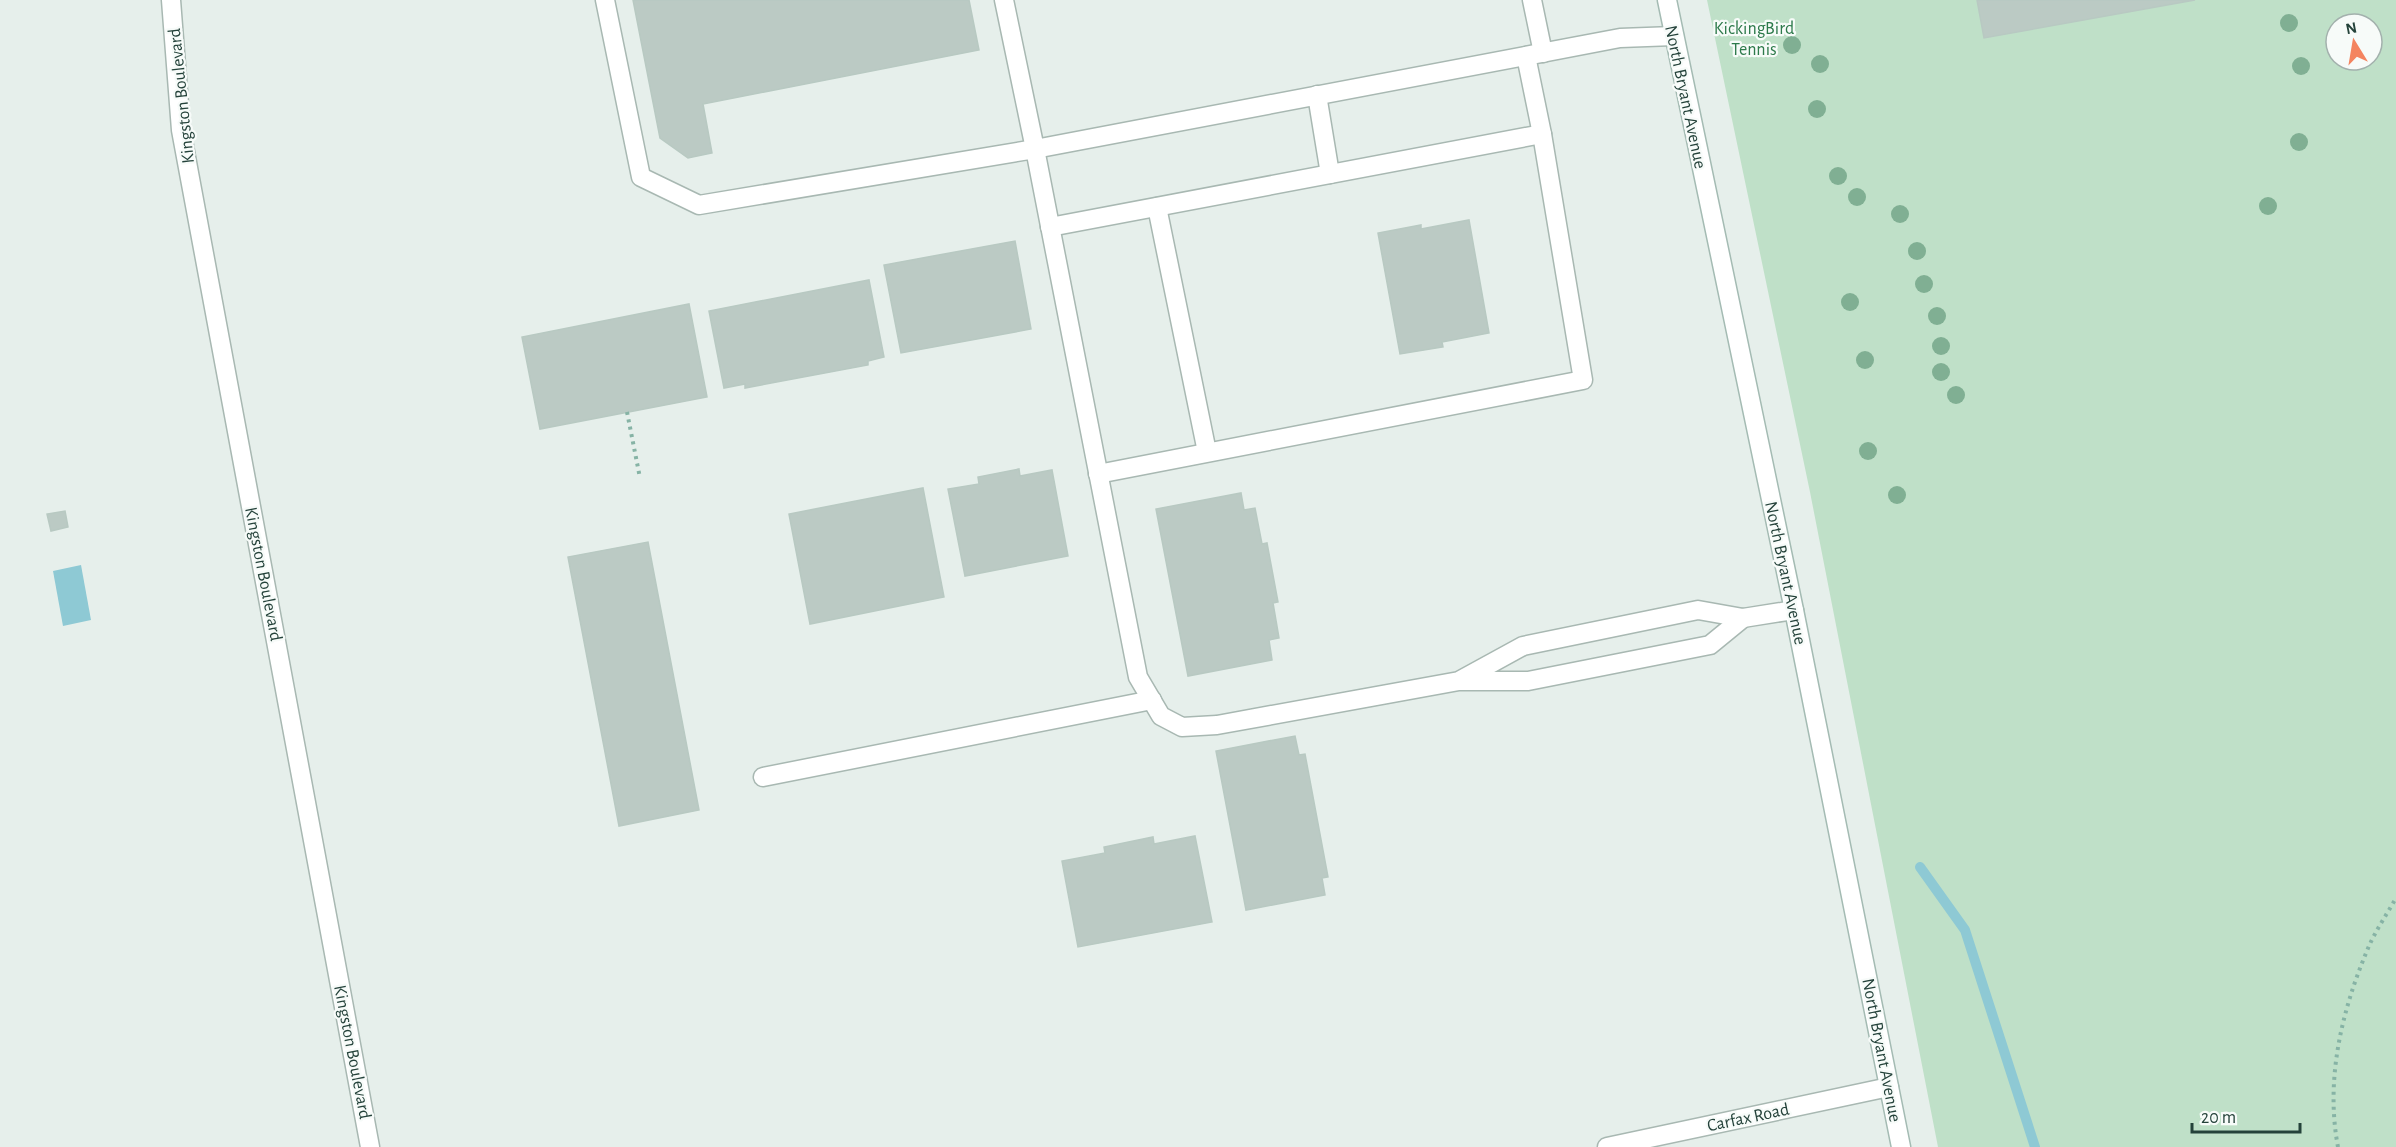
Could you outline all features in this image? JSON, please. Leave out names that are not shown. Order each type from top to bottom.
[{"type":"street","name":"Kingston Boulevard","points":[[171,0],[181,130],[370,1147]]},
{"type":"street","points":[[605,0],[641,177],[699,205],[1035,149],[1620,38],[1674,36]]},
{"type":"street","points":[[1004,0],[1138,677],[1161,716],[1182,727],[1205,725],[1459,681],[1528,681],[1710,645],[1743,618]]},
{"type":"street","points":[[1098,474],[1583,380],[1542,134],[1534,54],[1532,0]]},
{"type":"street","name":"North Bryant Avenue","points":[[1667,0],[1794,610],[1901,1147]]},
{"type":"street","points":[[1317,95],[1330,174]]},
{"type":"street","points":[[1050,227],[1542,134]]},
{"type":"street","points":[[1157,207],[1207,452]]},
{"type":"street","points":[[1459,681],[1523,646],[1698,610],[1743,618],[1794,610]]},
{"type":"street","points":[[763,777],[1152,700]]},
{"type":"street","name":"Carfax Road","points":[[1607,1147],[1889,1087]]},
{"type":"path","points":[[627,412],[640,478]]},
{"type":"path","points":[[2338,1147],[2334,1128],[2334,1071],[2340,1031],[2369,945],[2396,898]]},
{"type":"green space","name":"KickingBird Tennis","points":[[1707,0],[2396,0],[2396,1147],[1938,1147],[1810,492]]},
{"type":"water","points":[[81,565],[91,620],[63,626],[53,571]]},
{"type":"building","points":[[633,0],[969,0],[979,50],[703,104],[712,153],[688,158],[660,138]]},
{"type":"building","points":[[1977,0],[2195,0],[1984,38]]},
{"type":"building","points":[[1469,220],[1489,333],[1442,342],[1443,347],[1400,354],[1378,233],[1421,225],[1421,229]]},
{"type":"building","points":[[1015,241],[1031,329],[901,353],[884,265]]},
{"type":"building","points":[[869,280],[884,357],[868,361],[868,365],[745,388],[745,384],[724,388],[709,311]]},
{"type":"building","points":[[689,304],[707,397],[540,429],[522,337]]},
{"type":"building","points":[[1019,469],[1020,476],[1052,470],[1068,556],[965,576],[948,489],[979,484],[978,477]]},
{"type":"building","points":[[923,488],[944,597],[810,624],[789,514]]},
{"type":"building","points":[[1241,493],[1244,510],[1255,508],[1262,544],[1267,543],[1278,602],[1273,603],[1279,638],[1269,640],[1272,660],[1188,676],[1156,509]]},
{"type":"building","points":[[65,511],[68,527],[51,531],[47,514]]},
{"type":"building","points":[[648,542],[699,810],[619,826],[568,557]]},
{"type":"building","points":[[1295,736],[1299,755],[1305,754],[1328,877],[1322,878],[1325,895],[1246,910],[1216,751]]},
{"type":"building","points":[[1195,836],[1212,922],[1078,947],[1062,861],[1105,853],[1104,847],[1153,837],[1154,844]]},
{"type":"waterway","points":[[1920,867],[1965,930],[2035,1147]]}]
